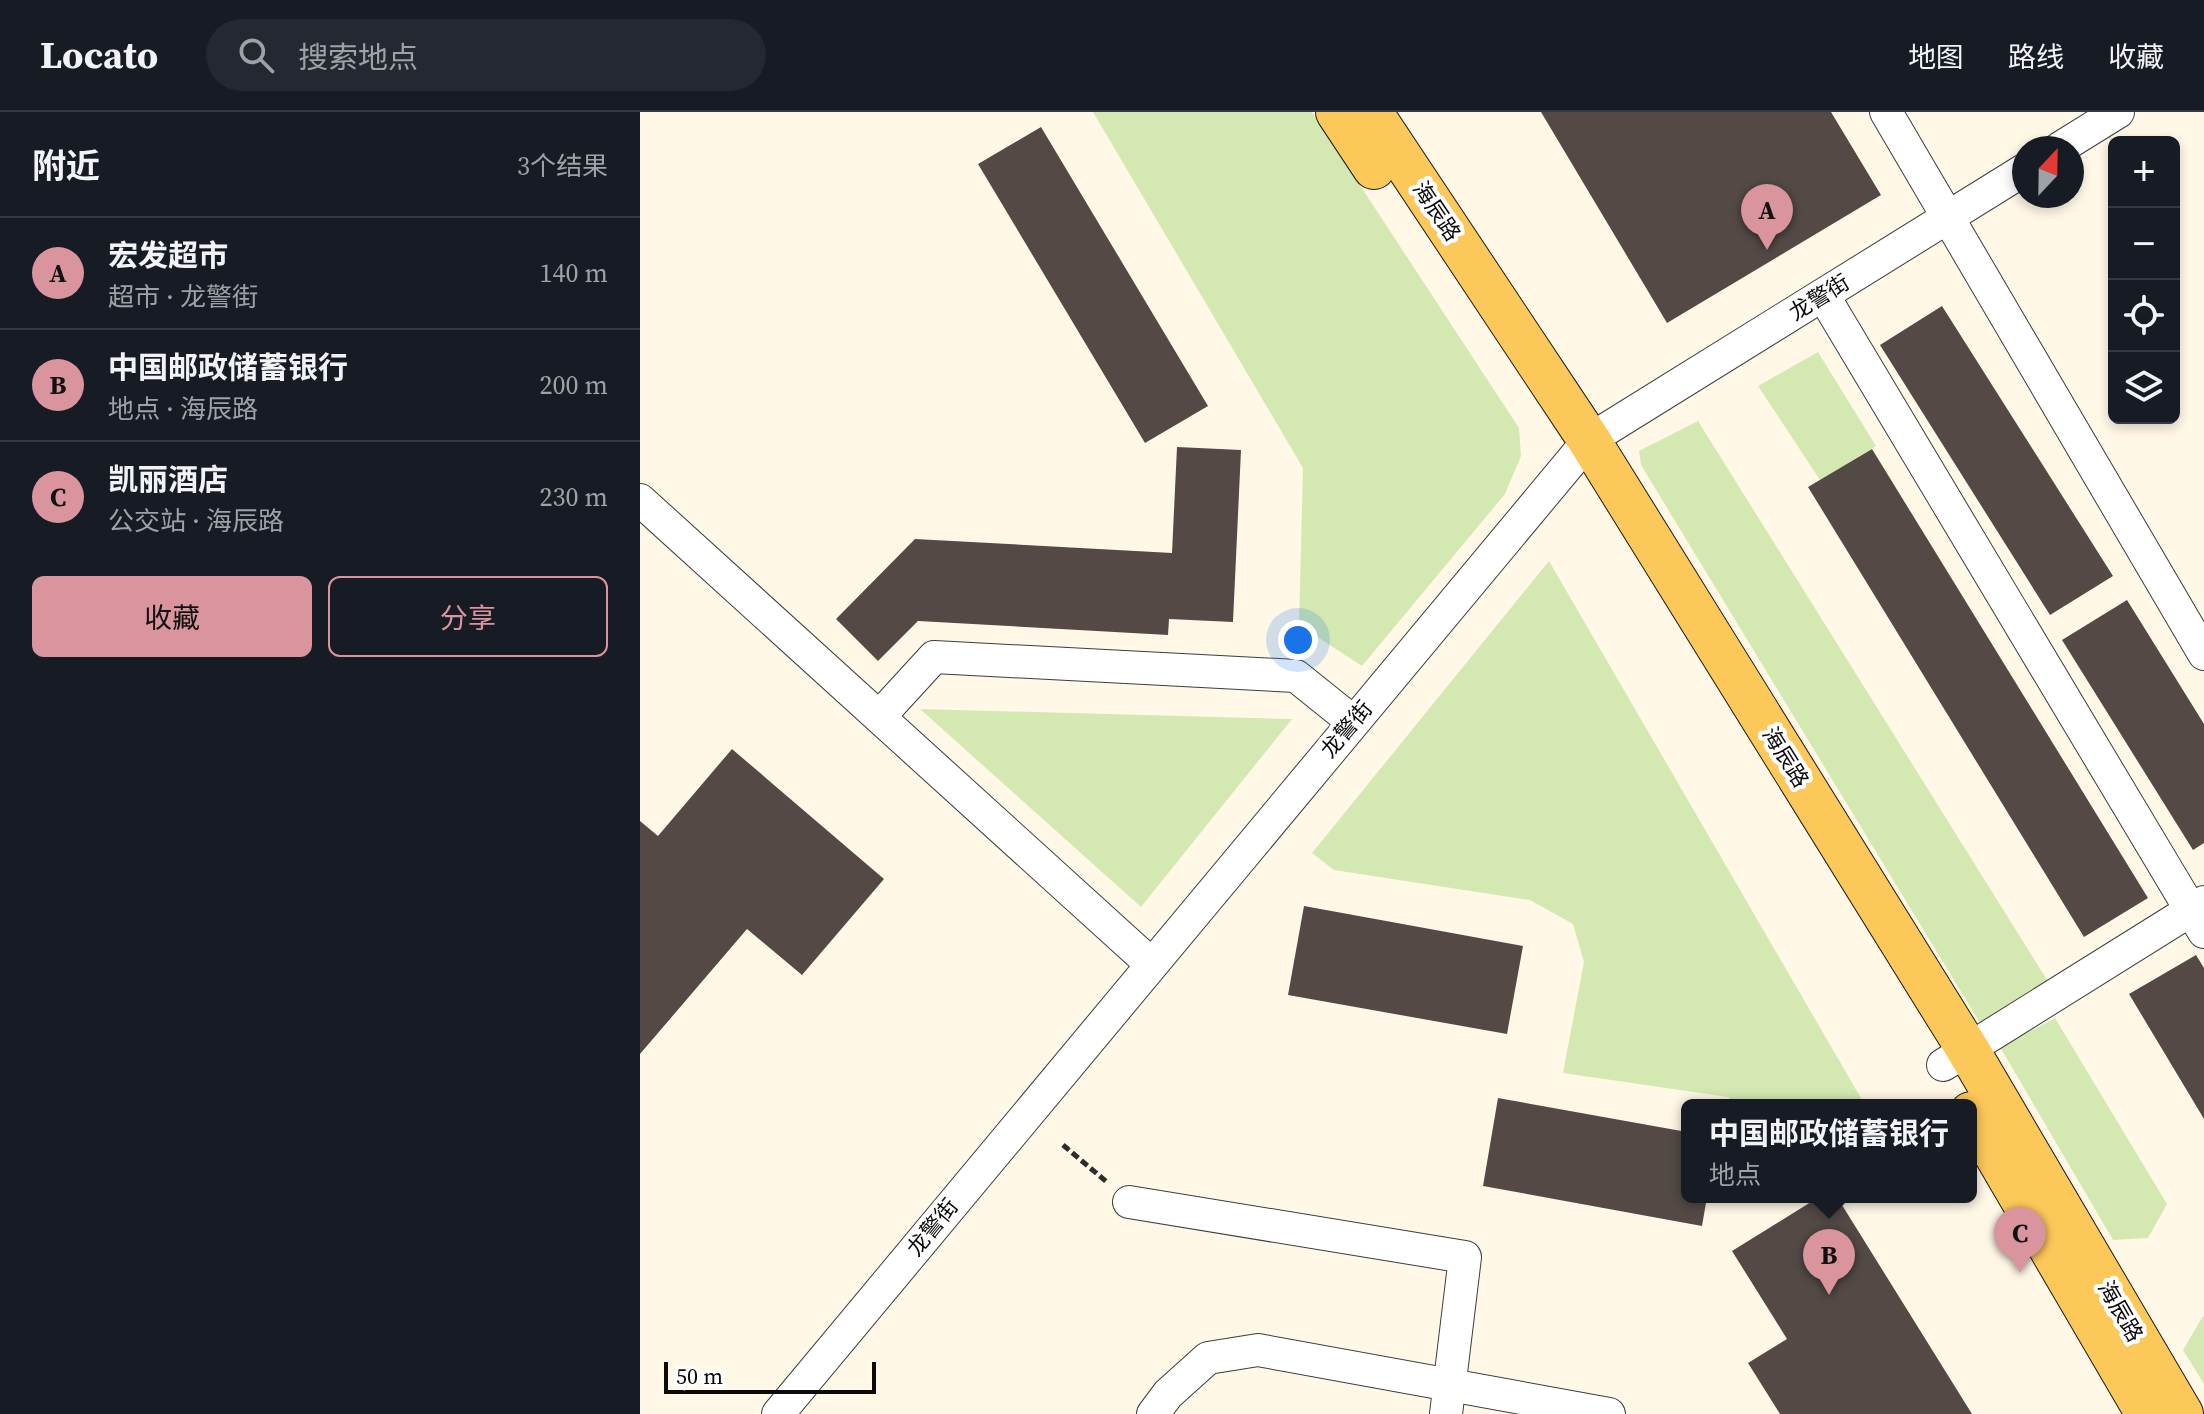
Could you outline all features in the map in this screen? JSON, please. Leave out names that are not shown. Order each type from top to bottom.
[{"type":"main road","name":"海辰路","points":[[1337,112],[1579,451]]},
{"type":"main road","name":"海辰路","points":[[1371,112],[1955,1057],[2182,1414]]},
{"type":"main road","name":"海辰路","points":[[1955,1057],[1965,1099]]},
{"type":"main road","name":"海辰路","points":[[1977,1123],[2147,1414]]},
{"type":"street","points":[[1886,112],[2204,654]]},
{"type":"street","points":[[2079,136],[2118,112]]},
{"type":"street","name":"龙警街","points":[[778,1414],[1150,963],[1579,451],[2012,177]]},
{"type":"street","points":[[1823,295],[2200,915],[1955,1057]]},
{"type":"street","points":[[640,500],[1150,963]]},
{"type":"street","points":[[879,717],[934,657],[1296,676],[1352,721]]},
{"type":"street","points":[[1129,1202],[1465,1257],[1448,1400]]},
{"type":"street","points":[[1153,1414],[1168,1394],[1208,1358],[1258,1350],[1448,1400],[1609,1414]]},
{"type":"path","points":[[1063,1145],[1129,1202]]},
{"type":"green space","points":[[1093,112],[1312,112],[1519,428],[1521,456],[1505,494],[1362,666],[1299,625],[1303,468]]},
{"type":"green space","points":[[1818,352],[1876,446],[1820,480],[1758,386]]},
{"type":"green space","points":[[1698,421],[2049,983],[1980,1023],[1641,465],[1639,451]]},
{"type":"green space","points":[[1549,561],[1862,1099],[1730,1099],[1563,1073],[1584,962],[1573,924],[1530,900],[1334,870],[1312,853]]},
{"type":"green space","points":[[920,709],[1292,719],[1141,907]]},
{"type":"green space","points":[[2055,1018],[2167,1204],[2148,1238],[2113,1240],[2000,1047]]},
{"type":"green space","points":[[2204,1317],[2204,1384],[2183,1350]]},
{"type":"building","points":[[1541,112],[1831,112],[1881,195],[1667,323]]},
{"type":"building","points":[[1041,127],[1208,406],[1145,443],[978,164]]},
{"type":"building","points":[[1942,306],[2113,576],[2050,615],[1880,345]]},
{"type":"building","points":[[1177,447],[1241,450],[1233,622],[1169,619],[1168,635],[918,621],[878,661],[836,619],[915,539],[1172,553]]},
{"type":"building","points":[[1872,449],[2148,898],[2084,937],[1808,487]]},
{"type":"building","points":[[2127,600],[2204,724],[2204,843],[2193,850],[2062,640]]},
{"type":"building","points":[[732,749],[884,879],[802,975],[747,929],[640,1054],[640,821],[658,836]]},
{"type":"building","points":[[1304,906],[1523,946],[1507,1034],[1288,995]]},
{"type":"building","points":[[2196,955],[2204,968],[2204,1119],[2129,994]]},
{"type":"building","points":[[1498,1098],[1681,1131],[1681,1203],[1706,1203],[1702,1226],[1483,1186]]},
{"type":"building","points":[[1809,1203],[1841,1203],[1972,1414],[1780,1414],[1748,1363],[1787,1339],[1732,1251]]},
{"type":"place","name":"宏发超市","points":[[1767,250]]},
{"type":"place","name":"凯丽酒店","points":[[2020,1273]]},
{"type":"place","name":"中国邮政储蓄银行","points":[[1829,1295]]}]
